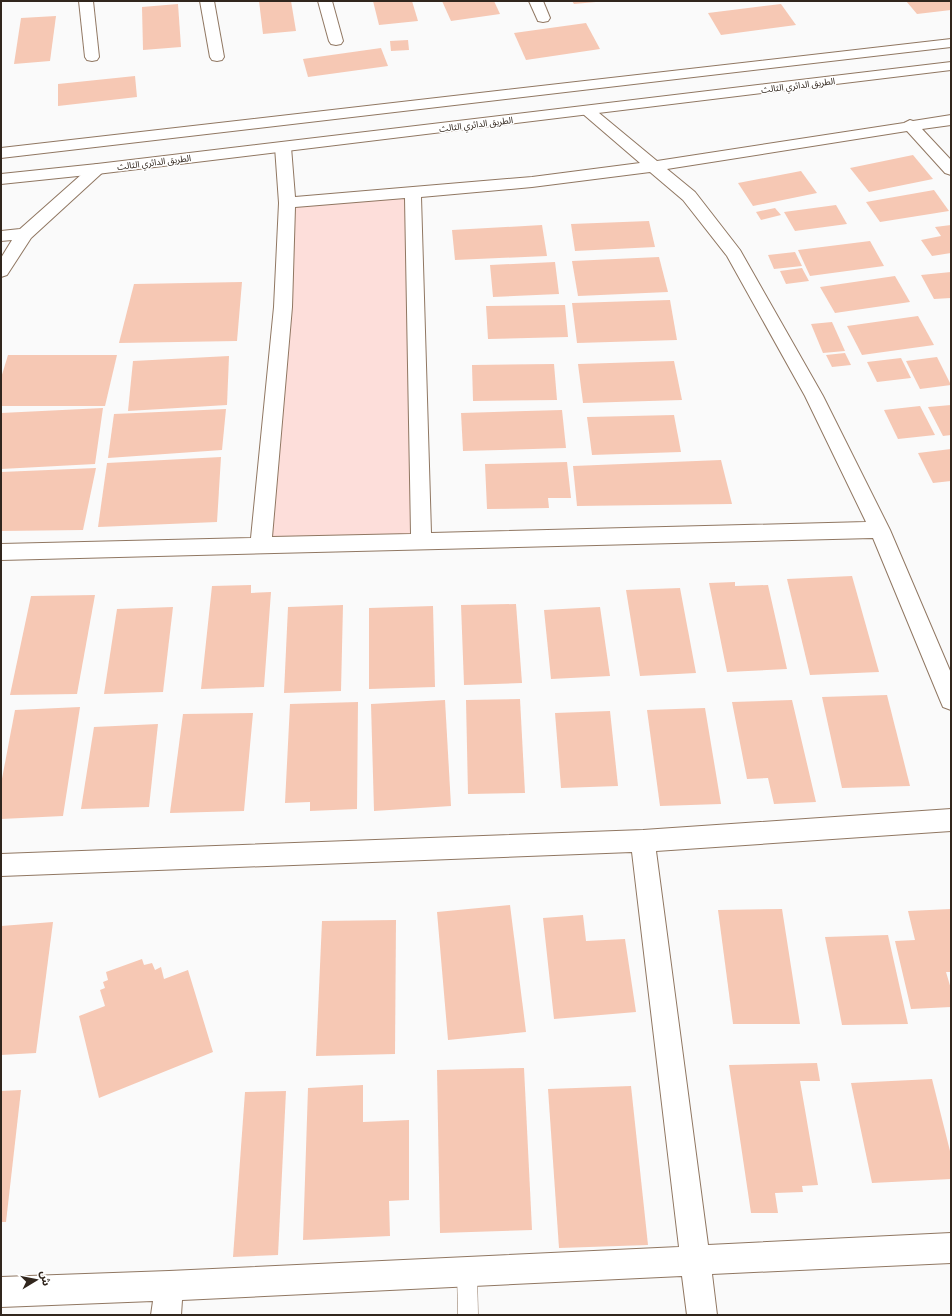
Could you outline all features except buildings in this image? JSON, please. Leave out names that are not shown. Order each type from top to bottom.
[{"type":"main road","points":[[86,1],[92,57]]},
{"type":"main road","points":[[207,1],[217,57]]},
{"type":"main road","points":[[325,1],[336,41]]},
{"type":"main road","points":[[536,1],[543,18]]},
{"type":"main road","points":[[1,154],[951,42]]},
{"type":"main road","name":"الطريق الدائري الثالث","points":[[1,179],[588,111],[951,66]]},
{"type":"main road","points":[[588,111],[689,196],[734,254],[814,396],[880,530],[951,700]]},
{"type":"main road","points":[[287,204],[532,182],[655,166],[910,125],[951,120]]},
{"type":"main road","points":[[910,125],[951,170]]},
{"type":"main road","points":[[261,546],[283,306],[287,204],[283,147]]},
{"type":"main road","points":[[1,271],[25,234],[97,169]]},
{"type":"main road","points":[[413,193],[421,542]]},
{"type":"main road","points":[[1,236],[25,234]]},
{"type":"main road","points":[[1,552],[880,530]]},
{"type":"main road","points":[[1,865],[643,841],[951,820]]},
{"type":"main road","points":[[643,841],[702,1315]]},
{"type":"main road","points":[[1,1292],[169,1286],[951,1248]]},
{"type":"main road","points":[[166,1315],[169,1286]]},
{"type":"lane","points":[[467,1272],[468,1315]]},
{"type":"shaded area","points":[[413,195],[420,546],[262,550],[287,206]]}]
